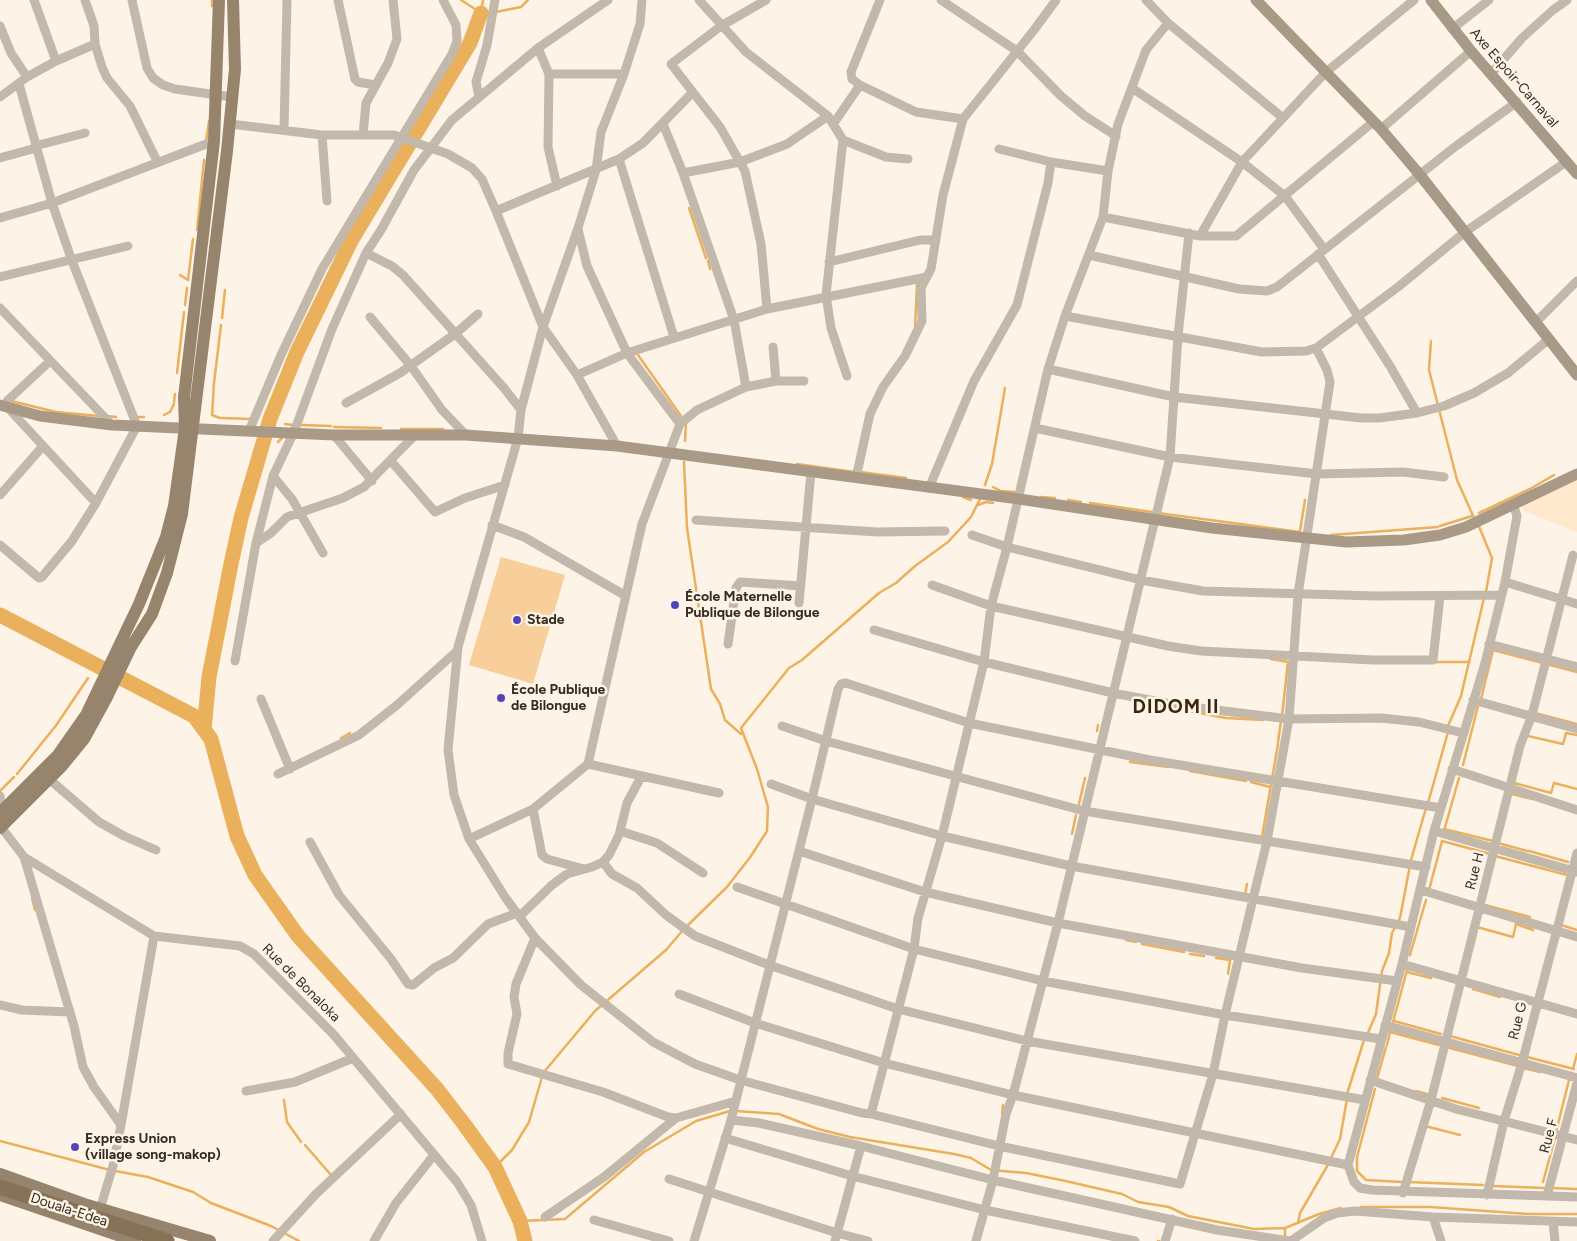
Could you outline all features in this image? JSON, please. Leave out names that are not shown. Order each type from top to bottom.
[{"type":"highway","name":"Douala-Edea","points":[[0,1187],[167,1241]]},
{"type":"main road","points":[[189,428],[184,397],[214,141],[219,0]]},
{"type":"main road","points":[[3,808],[49,779],[84,739],[102,695],[126,645],[139,604],[166,537],[189,428],[230,124],[235,69],[233,0]]},
{"type":"main road","points":[[1256,0],[1377,126],[1420,175],[1577,375]]},
{"type":"main road","name":"Axe Espoir-Carnaval","points":[[1431,0],[1452,29],[1517,102],[1577,174]]},
{"type":"main road","points":[[6,407],[112,425],[334,434],[466,435],[617,446],[1018,499],[1305,540],[1346,542],[1404,540],[1440,535],[1478,522],[1577,474]]},
{"type":"main road","points":[[0,827],[3,808],[69,741],[102,695]]},
{"type":"main road","points":[[0,1174],[100,1208],[210,1241]]},
{"type":"main road","points":[[0,1195],[135,1241]]},
{"type":"street","points":[[34,0],[56,61]]},
{"type":"street","points":[[85,0],[94,26],[95,44],[107,78],[130,106],[158,161]]},
{"type":"street","points":[[132,0],[147,68],[153,78],[163,85],[175,89],[216,93],[232,97]]},
{"type":"street","points":[[284,129],[288,0]]},
{"type":"street","points":[[338,0],[355,79],[358,82],[375,85]]},
{"type":"street","points":[[362,135],[366,103],[388,63],[397,39],[393,0]]},
{"type":"street","points":[[253,431],[281,355],[322,269],[405,138],[452,54],[456,41],[456,25],[443,0]]},
{"type":"street","points":[[479,97],[476,79],[487,46],[495,0]]},
{"type":"street","points":[[235,661],[256,543],[273,476],[288,432],[366,253],[382,230],[427,146],[452,120],[538,48],[608,0]]},
{"type":"street","points":[[642,0],[640,24],[624,74],[601,132],[596,170],[543,327],[521,410],[518,438],[457,651],[448,762],[454,795],[469,839],[505,898],[535,938],[581,985],[653,1042],[695,1064],[740,1080],[1000,1146],[1180,1184],[1213,1074],[1224,1016],[1267,841],[1289,719],[1298,595],[1330,382],[1327,370],[1316,348]]},
{"type":"street","points":[[699,0],[720,26],[746,52],[831,120],[842,140],[826,295],[829,322],[847,376]]},
{"type":"street","points":[[763,0],[720,26],[672,62],[672,67],[720,127],[749,182],[756,216],[767,308]]},
{"type":"street","points":[[880,0],[851,72],[852,79],[860,85],[916,112],[963,119]]},
{"type":"street","points":[[941,0],[1017,51],[1061,96],[1085,116],[1116,136]]},
{"type":"street","points":[[1146,0],[1168,23],[1283,118]]},
{"type":"street","points":[[1200,236],[1242,162],[1325,73],[1414,0]]},
{"type":"street","points":[[1452,29],[1489,0]]},
{"type":"street","points":[[1491,74],[1522,38],[1552,10],[1567,0]]},
{"type":"street","points":[[856,478],[870,414],[876,399],[906,356],[922,321],[921,288],[927,277],[936,240],[943,195],[963,119],[1017,51],[1051,2]]},
{"type":"street","points":[[871,1114],[914,949],[918,918],[957,777],[984,662],[991,606],[1036,428],[1048,369],[1065,316],[1103,217],[1108,171],[1116,136],[1132,88],[1146,50],[1168,23]]},
{"type":"street","points":[[0,26],[11,52],[27,77]]},
{"type":"street","points":[[0,97],[27,77],[56,61],[95,44]]},
{"type":"street","points":[[0,45],[11,52]]},
{"type":"street","points":[[538,48],[549,74],[548,147],[557,186]]},
{"type":"street","points":[[1103,217],[1200,236],[1236,236],[1471,51]]},
{"type":"street","points":[[549,74],[624,74]]},
{"type":"street","points":[[0,545],[40,578],[72,541],[96,503],[137,426],[72,261],[52,204],[19,84]]},
{"type":"street","points":[[683,173],[740,162],[786,144],[831,120],[860,85]]},
{"type":"street","points":[[1132,88],[1242,162],[1285,196],[1321,252],[1358,317],[1417,413]]},
{"type":"street","points":[[496,211],[619,159],[643,143],[692,93]]},
{"type":"street","points":[[1089,255],[1184,278],[1240,289],[1267,291],[1277,287],[1517,102]]},
{"type":"street","points":[[230,124],[322,135],[405,138],[460,160],[472,168],[482,179],[543,327],[577,375],[617,446]]},
{"type":"street","points":[[663,124],[683,173],[734,320],[746,387]]},
{"type":"street","points":[[0,158],[85,133]]},
{"type":"street","points":[[322,135],[327,202]]},
{"type":"street","points":[[842,140],[886,157],[908,159]]},
{"type":"street","points":[[0,218],[52,204],[158,161],[214,141]]},
{"type":"street","points":[[999,149],[1050,162],[1108,171]]},
{"type":"street","points":[[619,159],[674,338]]},
{"type":"street","points":[[929,488],[974,381],[1017,305],[1048,183],[1050,162]]},
{"type":"street","points":[[1065,316],[1262,352],[1306,351],[1316,348],[1465,232],[1566,162]]},
{"type":"street","points":[[578,228],[587,266],[627,353],[680,424]]},
{"type":"street","points":[[976,1241],[993,1180],[1006,1114],[1013,1096],[1058,923],[1170,457],[1178,336],[1189,233]]},
{"type":"street","points":[[829,262],[920,240],[936,240]]},
{"type":"street","points":[[0,277],[128,246]]},
{"type":"street","points":[[366,253],[398,270],[521,410]]},
{"type":"street","points":[[577,375],[627,353],[767,308],[826,295],[927,277]]},
{"type":"street","points":[[1536,322],[1577,281]]},
{"type":"street","points":[[0,308],[112,425]]},
{"type":"street","points":[[346,403],[411,366],[455,334],[478,314]]},
{"type":"street","points":[[370,317],[411,366],[442,410],[466,435]]},
{"type":"street","points":[[1048,369],[1174,397],[1361,418],[1417,413],[1444,406],[1496,382],[1549,339]]},
{"type":"street","points":[[772,347],[776,381]]},
{"type":"street","points":[[6,407],[50,361]]},
{"type":"street","points":[[469,839],[533,809],[588,764],[642,524],[680,424],[697,410],[746,387],[776,381],[804,381]]},
{"type":"street","points":[[0,393],[6,407],[96,503]]},
{"type":"street","points":[[1036,428],[1170,457],[1317,474],[1403,472],[1444,477]]},
{"type":"street","points":[[334,434],[372,480]]},
{"type":"street","points":[[256,543],[271,533],[287,517],[357,492],[372,480],[415,435]]},
{"type":"street","points":[[0,494],[43,446]]},
{"type":"street","points":[[391,461],[435,512],[465,498],[504,485]]},
{"type":"street","points":[[799,603],[811,472]]},
{"type":"street","points":[[273,476],[300,512],[322,553]]},
{"type":"street","points":[[1513,504],[1518,516],[1502,595],[1434,831],[1402,964],[1348,1165],[1354,1182],[1360,1188],[1403,1193],[1577,1198]]},
{"type":"street","points":[[696,520],[877,532],[945,531]]},
{"type":"street","points":[[492,525],[524,537],[626,596]]},
{"type":"street","points":[[972,534],[1007,547],[1141,580],[1203,591],[1298,595],[1502,595]]},
{"type":"street","name":"Rue H","points":[[1403,1193],[1431,1100],[1444,1041],[1480,908],[1520,746],[1532,715],[1573,555]]},
{"type":"street","points":[[728,644],[736,588],[740,582],[801,586]]},
{"type":"street","points":[[1505,582],[1577,604]]},
{"type":"street","points":[[932,585],[991,606],[1201,651],[1294,657],[1433,660],[1440,596]]},
{"type":"street","points":[[874,630],[984,662],[1113,693],[1212,711],[1289,719],[1380,718],[1420,722],[1463,733]]},
{"type":"street","points":[[1489,644],[1577,667]]},
{"type":"street","points":[[278,774],[359,735],[397,705],[457,651]]},
{"type":"street","points":[[694,1241],[731,1120],[838,689],[841,684],[846,683],[969,722],[1099,749],[1278,783],[1441,808]]},
{"type":"street","points":[[261,699],[290,768]]},
{"type":"street","points":[[1473,700],[1577,729]]},
{"type":"street","points":[[782,726],[826,741],[1084,811],[1426,867]]},
{"type":"street","points":[[588,764],[719,793]]},
{"type":"street","points":[[1452,769],[1577,810]]},
{"type":"street","points":[[310,842],[339,895],[391,959],[408,984],[413,985],[434,968],[453,958],[488,924],[518,914],[567,874],[602,862],[609,855],[620,831],[627,803],[641,777]]},
{"type":"street","points":[[49,779],[99,822],[124,836],[156,850]]},
{"type":"street","points":[[771,784],[812,799],[942,836],[1071,866],[1411,927]]},
{"type":"street","points":[[533,809],[542,855],[547,859],[584,869]]},
{"type":"street","name":"Rue de Bonaloka","points":[[0,827],[24,857],[154,936],[240,946],[248,950],[334,1035],[464,1191],[471,1205],[482,1241]]},
{"type":"street","points":[[620,831],[657,843],[703,873]]},
{"type":"street","points":[[1434,831],[1494,850],[1575,871]]},
{"type":"street","points":[[799,851],[925,892],[1058,923],[1302,968],[1397,981]]},
{"type":"street","name":"Rue G","points":[[1487,1195],[1504,1121],[1522,1063],[1556,930],[1575,871],[1577,853]]},
{"type":"street","points":[[24,857],[70,1012],[86,1074],[121,1125]]},
{"type":"street","points":[[602,862],[612,874],[637,888],[688,932],[769,965],[898,1009],[1027,1041],[1365,1100]]},
{"type":"street","points":[[737,887],[914,949],[1043,981],[1224,1016],[1381,1039]]},
{"type":"street","points":[[1421,890],[1577,937]]},
{"type":"street","points":[[100,1208],[113,1166],[154,936]]},
{"type":"street","points":[[535,938],[516,984],[514,997],[517,1014],[506,1061],[508,1064],[544,1073],[603,1092],[668,1117],[676,1118],[736,1101]]},
{"type":"street","points":[[1402,964],[1577,1014]]},
{"type":"street","points":[[679,994],[755,1023],[884,1063],[1013,1096],[1348,1165]]},
{"type":"street","points":[[0,1005],[22,1010],[70,1012]]},
{"type":"street","points":[[1385,1026],[1577,1078]]},
{"type":"street","points":[[246,1092],[295,1082],[353,1058]]},
{"type":"street","points":[[1370,1080],[1431,1100],[1577,1140]]},
{"type":"street","name":"Rue F","points":[[1547,1196],[1577,1083]]},
{"type":"street","points":[[273,1241],[316,1194],[401,1114]]},
{"type":"street","points":[[545,1217],[604,1177],[676,1118]]},
{"type":"street","points":[[731,1120],[758,1123],[861,1146],[993,1180],[1217,1230],[1291,1241],[1304,1230],[1338,1213],[1355,1211],[1433,1217],[1577,1222]]},
{"type":"street","points":[[726,1138],[852,1176],[985,1210],[1135,1241]]},
{"type":"street","points":[[836,1237],[861,1146]]},
{"type":"street","points":[[374,1241],[396,1203],[434,1155]]},
{"type":"street","points":[[669,1179],[709,1191],[836,1237],[868,1241]]},
{"type":"street","points":[[1433,1217],[1441,1241]]},
{"type":"street","points":[[1165,1241],[1172,1219]]},
{"type":"street","points":[[594,1220],[669,1241]]},
{"type":"street","points":[[1553,1222],[1555,1241]]},
{"type":"shaded area","points":[[1577,472],[1577,532],[1524,511],[1519,501]]},
{"type":"shaded area","name":"Stade","points":[[501,557],[565,575],[533,684],[469,665]]},
{"type":"waterway","points":[[212,0],[212,6]]},
{"type":"waterway","points":[[461,0],[481,13],[490,12]]},
{"type":"waterway","points":[[481,13],[483,0]]},
{"type":"waterway","points":[[496,12],[521,7],[528,0]]},
{"type":"waterway","points":[[204,730],[209,677],[231,564],[241,518],[270,419],[297,352],[351,241],[470,43],[481,13]]},
{"type":"waterway","points":[[206,142],[209,121]]},
{"type":"waterway","points":[[197,230],[204,160]]},
{"type":"waterway","points":[[689,208],[706,258]]},
{"type":"waterway","points":[[180,275],[188,280],[193,239]]},
{"type":"waterway","points":[[708,261],[710,269]]},
{"type":"waterway","points":[[915,328],[917,284]]},
{"type":"waterway","points":[[185,305],[187,288]]},
{"type":"waterway","points":[[222,318],[225,290]]},
{"type":"waterway","points":[[177,373],[184,312]]},
{"type":"waterway","points":[[214,383],[221,325]]},
{"type":"waterway","points":[[1431,341],[1429,370],[1457,480],[1475,520]]},
{"type":"waterway","points":[[638,355],[681,416]]},
{"type":"waterway","points":[[212,415],[214,383]]},
{"type":"waterway","points":[[985,485],[992,464],[1005,388]]},
{"type":"waterway","points":[[174,402],[175,394]]},
{"type":"waterway","points":[[11,401],[56,412],[99,416]]},
{"type":"waterway","points":[[164,415],[170,412],[174,404]]},
{"type":"waterway","points":[[212,415],[220,418]]},
{"type":"waterway","points":[[107,416],[116,417]]},
{"type":"waterway","points":[[137,417],[144,417]]},
{"type":"waterway","points":[[222,418],[250,419]]},
{"type":"waterway","points":[[264,423],[273,423]]},
{"type":"waterway","points":[[685,441],[686,423]]},
{"type":"waterway","points":[[285,424],[293,425]]},
{"type":"waterway","points":[[300,425],[331,426]]},
{"type":"waterway","points":[[334,427],[381,428]]},
{"type":"waterway","points":[[401,429],[443,429]]},
{"type":"waterway","points":[[278,442],[282,438]]},
{"type":"waterway","points":[[684,462],[687,528],[711,689],[720,704],[725,720],[741,734]]},
{"type":"waterway","points":[[797,464],[854,472]]},
{"type":"waterway","points":[[860,472],[906,478]]},
{"type":"waterway","points":[[1479,513],[1530,489],[1554,475]]},
{"type":"waterway","points":[[993,487],[1001,491],[1015,492]]},
{"type":"waterway","points":[[963,497],[971,500]]},
{"type":"waterway","points":[[1041,497],[1055,498]]},
{"type":"waterway","points":[[687,926],[727,887],[751,856],[767,831],[768,807],[757,769],[741,728],[789,668],[802,660],[879,593],[896,583],[915,566],[948,542],[971,517],[980,499]]},
{"type":"waterway","points":[[1068,500],[1081,502]]},
{"type":"waterway","points":[[1300,531],[1305,500]]},
{"type":"waterway","points":[[978,505],[986,502],[993,503]]},
{"type":"waterway","points":[[1090,503],[1152,512]]},
{"type":"waterway","points":[[1158,513],[1300,532]]},
{"type":"waterway","points":[[1440,526],[1472,516]]},
{"type":"waterway","points":[[1478,524],[1492,558],[1486,592]]},
{"type":"waterway","points":[[1331,535],[1438,527]]},
{"type":"waterway","points":[[1448,726],[1461,696],[1484,598]]},
{"type":"waterway","points":[[0,615],[194,716],[211,739],[237,836],[255,875],[298,936],[437,1089],[464,1124],[495,1167],[520,1221],[525,1241]]},
{"type":"waterway","points":[[1481,699],[1493,650],[1577,672]]},
{"type":"waterway","points":[[1271,659],[1288,662],[1282,716]]},
{"type":"waterway","points":[[1435,662],[1468,662]]},
{"type":"waterway","points":[[55,727],[88,678]]},
{"type":"waterway","points":[[1463,765],[1478,706]]},
{"type":"waterway","points":[[1184,710],[1226,718],[1263,720]]},
{"type":"waterway","points":[[1535,713],[1577,724]]},
{"type":"waterway","points":[[1278,742],[1281,721]]},
{"type":"waterway","points":[[1097,731],[1098,725]]},
{"type":"waterway","points":[[17,774],[54,728]]},
{"type":"waterway","points":[[1428,803],[1448,732]]},
{"type":"waterway","points":[[341,738],[350,733]]},
{"type":"waterway","points":[[1528,736],[1563,744],[1566,733],[1577,735]]},
{"type":"waterway","points":[[1262,837],[1278,744]]},
{"type":"waterway","points":[[1130,762],[1168,767]]},
{"type":"waterway","points":[[1190,771],[1246,781]]},
{"type":"waterway","points":[[0,791],[14,777]]},
{"type":"waterway","points":[[1079,804],[1085,778]]},
{"type":"waterway","points":[[1444,831],[1459,778]]},
{"type":"waterway","points":[[1251,782],[1270,787]]},
{"type":"waterway","points":[[1514,783],[1551,793],[1554,783],[1577,789]]},
{"type":"waterway","points":[[1512,794],[1532,799]]},
{"type":"waterway","points":[[1367,1035],[1376,1014],[1382,971],[1389,953],[1392,933],[1400,918],[1411,860],[1426,808]]},
{"type":"waterway","points":[[1072,834],[1076,815]]},
{"type":"waterway","points":[[1444,829],[1493,841]]},
{"type":"waterway","points":[[1442,841],[1490,854]]},
{"type":"waterway","points":[[1429,890],[1442,841]]},
{"type":"waterway","points":[[1498,843],[1527,851]]},
{"type":"waterway","points":[[1529,851],[1568,862]]},
{"type":"waterway","points":[[1495,856],[1567,875]]},
{"type":"waterway","points":[[1245,895],[1247,884]]},
{"type":"waterway","points":[[32,898],[35,910]]},
{"type":"waterway","points":[[1410,955],[1426,900]]},
{"type":"waterway","points":[[1485,905],[1530,917]]},
{"type":"waterway","points":[[1477,927],[1513,937],[1516,924],[1533,930]]},
{"type":"waterway","points":[[1561,925],[1577,930]]},
{"type":"waterway","points":[[544,1072],[595,1011],[666,950],[683,930]]},
{"type":"waterway","points":[[1126,940],[1136,942]]},
{"type":"waterway","points":[[1142,944],[1184,952]]},
{"type":"waterway","points":[[1190,954],[1204,956]]},
{"type":"waterway","points":[[1216,958],[1230,960],[1228,974]]},
{"type":"waterway","points":[[1393,1022],[1407,970]]},
{"type":"waterway","points":[[1407,972],[1431,978]]},
{"type":"waterway","points":[[1473,989],[1500,997]]},
{"type":"waterway","points":[[1394,1021],[1441,1034]]},
{"type":"waterway","points":[[1390,1032],[1439,1045]]},
{"type":"waterway","points":[[1387,1045],[1390,1032]]},
{"type":"waterway","points":[[1450,1036],[1519,1055]]},
{"type":"waterway","points":[[1347,1094],[1364,1040]]},
{"type":"waterway","points":[[1377,1079],[1386,1047]]},
{"type":"waterway","points":[[1446,1047],[1518,1066]]},
{"type":"waterway","points":[[1573,1069],[1577,1054]]},
{"type":"waterway","points":[[1527,1057],[1574,1069]]},
{"type":"waterway","points":[[1523,1068],[1540,1072]]},
{"type":"waterway","points":[[495,1167],[512,1150],[529,1122],[542,1077]]},
{"type":"waterway","points":[[1556,1132],[1569,1080]]},
{"type":"waterway","points":[[1375,1089],[1357,1157],[1357,1171],[1366,1180],[1402,1182]]},
{"type":"waterway","points":[[1416,1091],[1427,1094]]},
{"type":"waterway","points":[[1442,1098],[1479,1108]]},
{"type":"waterway","points":[[1331,1158],[1340,1139],[1347,1099]]},
{"type":"waterway","points":[[284,1100],[287,1122],[301,1142]]},
{"type":"waterway","points":[[1002,1114],[1003,1105]]},
{"type":"waterway","points":[[520,1221],[565,1219],[644,1152],[696,1121],[730,1111]]},
{"type":"waterway","points":[[736,1111],[779,1114],[818,1129],[850,1137],[954,1154],[971,1158],[991,1170],[1026,1173],[1061,1180],[1122,1194],[1138,1202],[1169,1207],[1188,1216],[1254,1229],[1285,1228],[1319,1214],[1341,1208]]},
{"type":"waterway","points":[[1425,1126],[1460,1135]]},
{"type":"waterway","points":[[1543,1182],[1555,1138]]},
{"type":"waterway","points":[[0,1141],[110,1170]]},
{"type":"waterway","points":[[305,1145],[331,1175]]},
{"type":"waterway","points":[[1298,1223],[1300,1213],[1329,1163]]},
{"type":"waterway","points":[[115,1171],[148,1177],[193,1192],[211,1203],[271,1226],[299,1241]]},
{"type":"waterway","points":[[1407,1182],[1483,1185]]},
{"type":"waterway","points":[[1493,1186],[1544,1188]]},
{"type":"waterway","points":[[1552,1188],[1577,1189]]},
{"type":"waterway","points":[[1361,1207],[1430,1207],[1528,1214],[1577,1214]]},
{"type":"waterway","points":[[1285,1228],[1285,1239]]},
{"type":"place","name":"École Maternelle Publique de Bilongue","points":[[675,605]]},
{"type":"place","name":"Stade","points":[[517,620]]},
{"type":"place","name":"École Publique de Bilongue","points":[[501,698]]},
{"type":"place","name":"Express Union (village song-makop)","points":[[75,1147]]},
{"type":"district","name":"DIDOM II","points":[[1176,707]]}]
